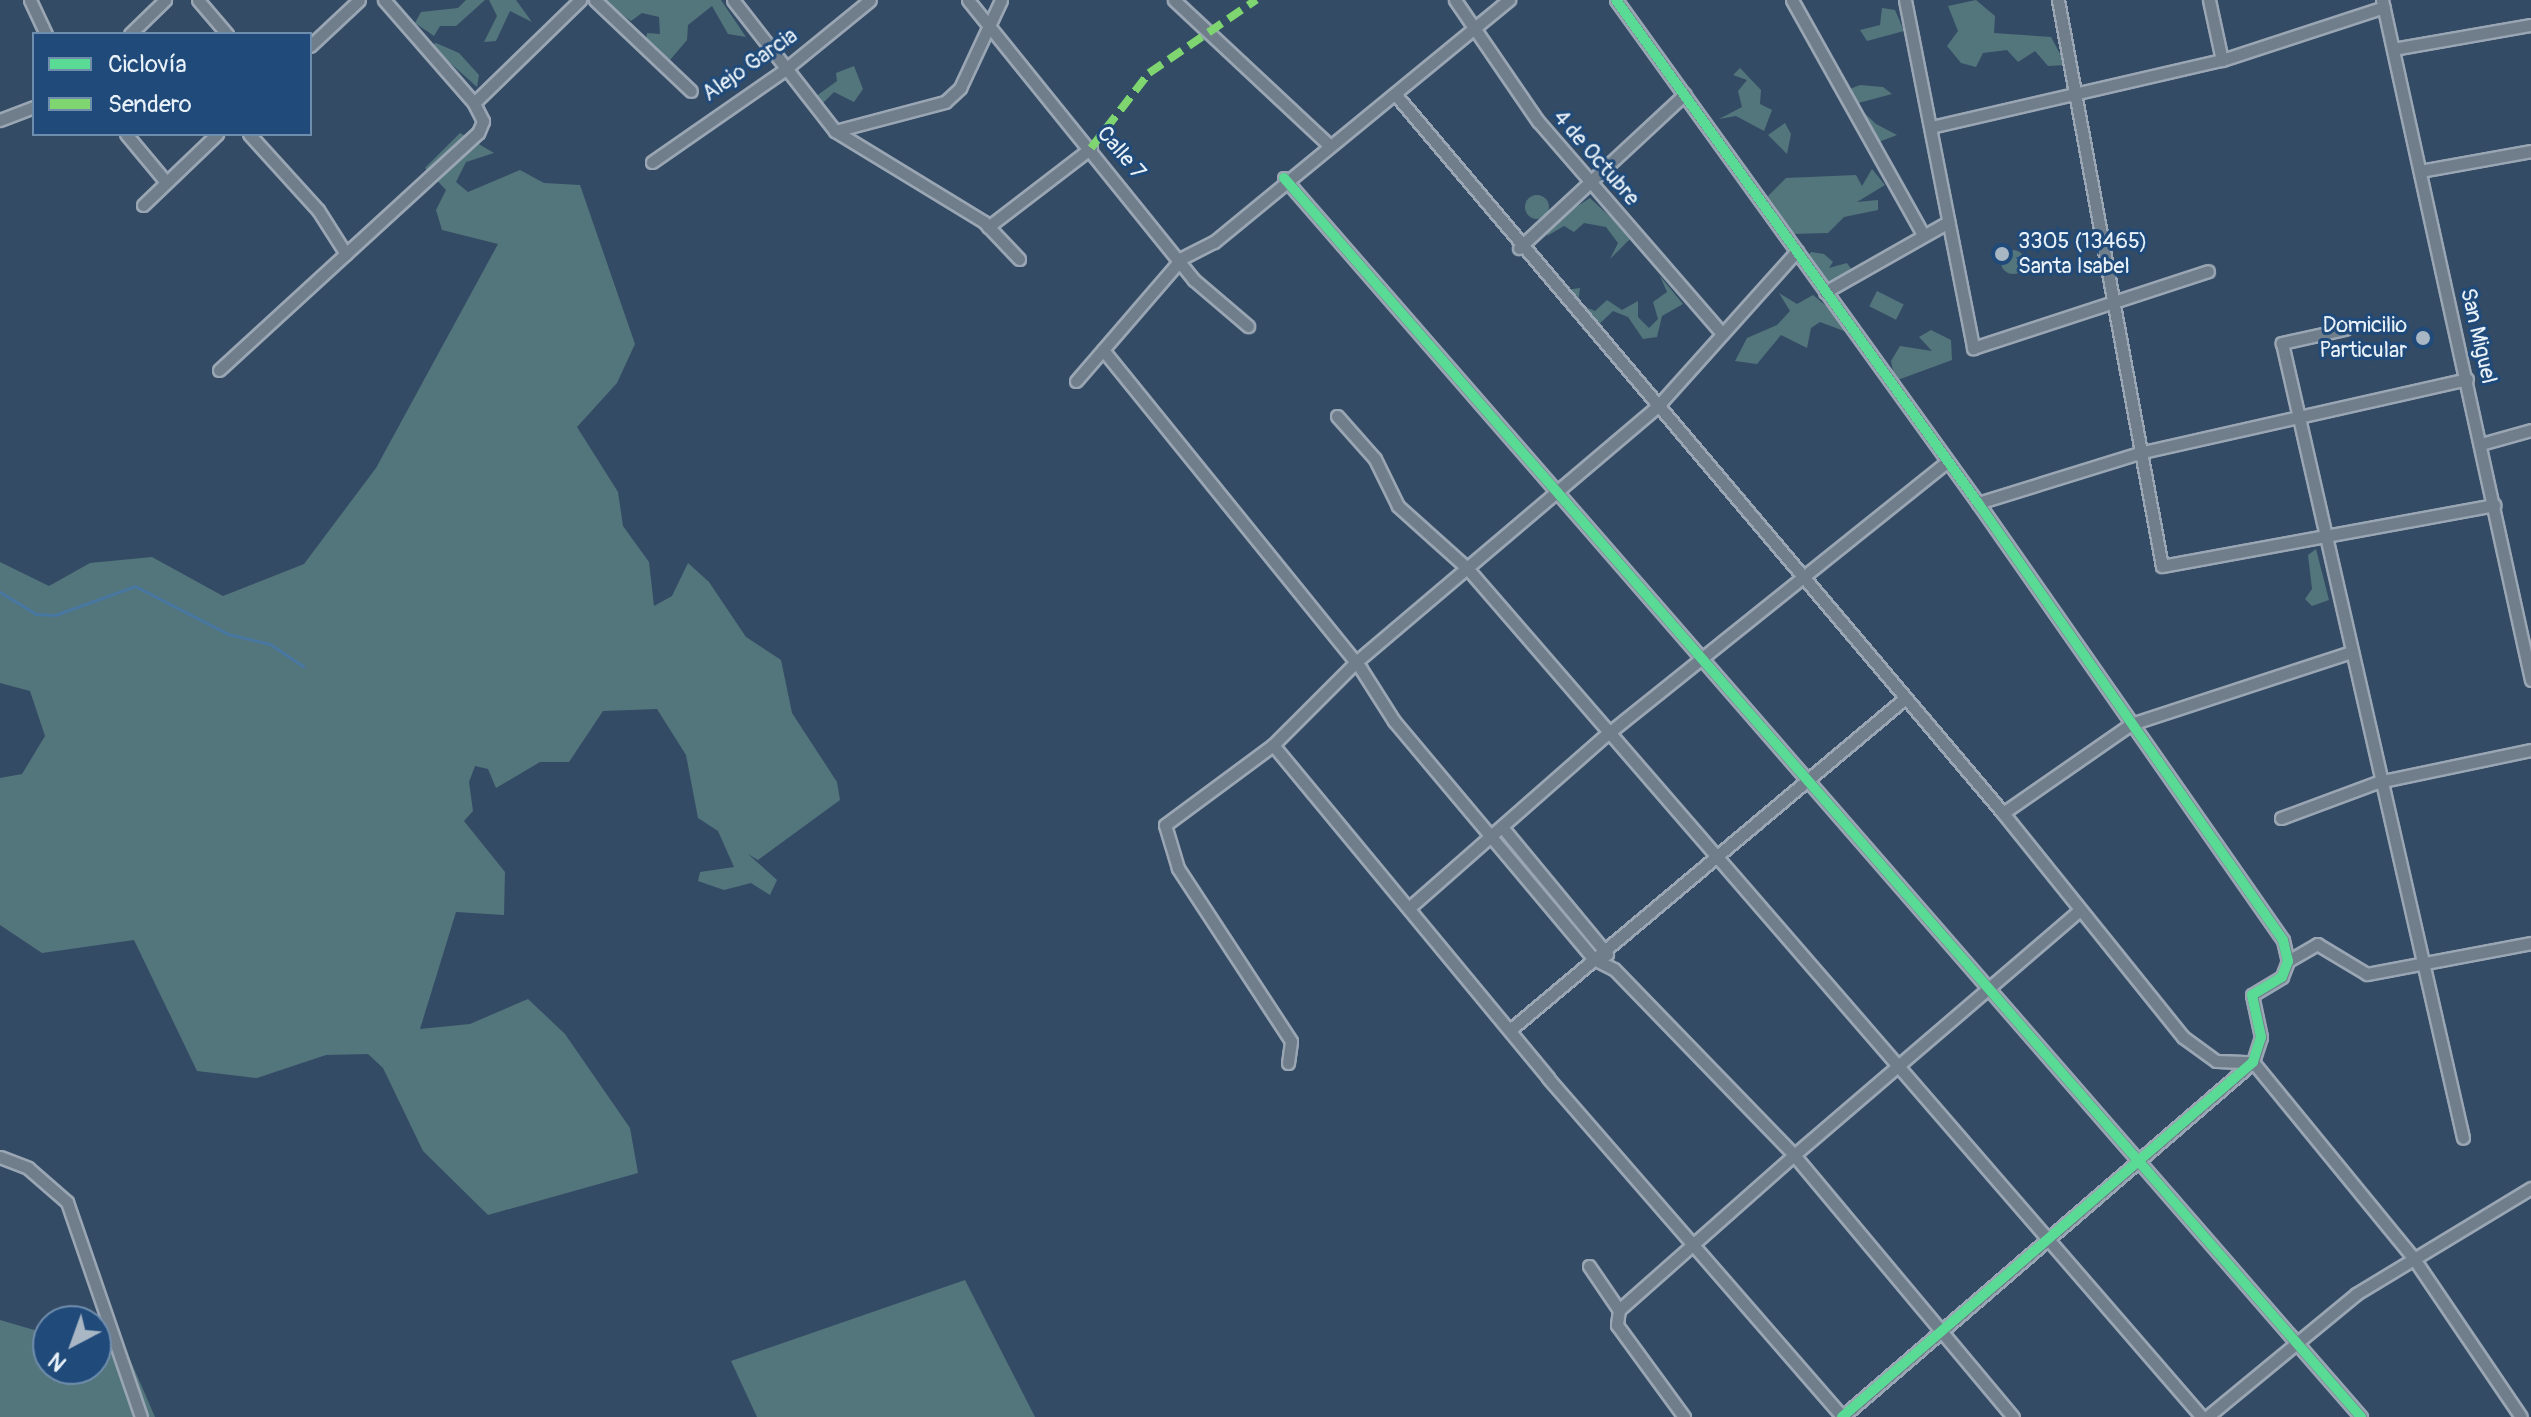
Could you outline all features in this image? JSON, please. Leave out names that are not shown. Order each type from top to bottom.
[{"type":"street","points":[[30,0],[45,32]]},
{"type":"street","points":[[132,32],[165,0]]},
{"type":"street","points":[[198,0],[225,32]]},
{"type":"street","points":[[312,44],[359,0]]},
{"type":"street","points":[[219,370],[346,254],[469,149],[483,121],[474,103],[384,0]]},
{"type":"street","points":[[474,103],[580,0]]},
{"type":"street","points":[[595,0],[691,91]]},
{"type":"street","points":[[733,0],[783,71],[835,131],[988,227],[1019,259]]},
{"type":"street","name":"Alejo Garcia","points":[[652,162],[783,71],[870,0]]},
{"type":"street","name":"Calle 7","points":[[968,0],[1182,258],[1194,280],[1248,326]]},
{"type":"street","points":[[835,131],[945,102],[960,88],[1001,0]]},
{"type":"street","points":[[1174,0],[1329,145]]},
{"type":"street","name":"4 de Octubre","points":[[1455,0],[1589,182],[1721,332]]},
{"type":"street","points":[[1076,381],[1182,258],[1214,242],[1284,178],[1395,94],[1509,0]]},
{"type":"street","points":[[1273,745],[1690,1246],[1843,1417],[2140,1156],[2253,1062],[2261,1037],[2252,995],[2282,977],[2288,961],[2283,940],[1978,503],[1616,0]]},
{"type":"street","points":[[1792,0],[1923,234]]},
{"type":"street","points":[[1905,0],[1973,348],[2208,271]]},
{"type":"street","points":[[2058,0],[2079,96],[2162,566],[2494,505]]},
{"type":"street","points":[[2209,0],[2222,60]]},
{"type":"street","points":[[1931,127],[2079,96],[2222,60],[2383,4]]},
{"type":"street","name":"San Miguel","points":[[2383,4],[2531,680]]},
{"type":"street","points":[[2393,49],[2531,25]]},
{"type":"street","points":[[1395,94],[1519,248],[2003,813],[2079,911],[2193,1046],[2216,1061],[2253,1062],[2412,1256],[2521,1417]]},
{"type":"street","points":[[1519,248],[1685,94]]},
{"type":"street","points":[[0,120],[32,108]]},
{"type":"street","points":[[128,136],[166,182]]},
{"type":"street","points":[[143,205],[215,136]]},
{"type":"street","points":[[251,136],[318,210],[346,254]]},
{"type":"street","points":[[988,227],[1091,148]]},
{"type":"street","points":[[2420,171],[2531,151]]},
{"type":"street","points":[[1284,178],[2140,1156],[2361,1417]]},
{"type":"street","points":[[1825,292],[1948,222]]},
{"type":"street","points":[[1288,1063],[1291,1041],[1166,837],[1173,816],[1273,745],[1356,662],[1562,493],[1656,408],[1721,332],[1797,251]]},
{"type":"street","points":[[2345,329],[2282,343],[2302,418],[2378,782],[2463,1138]]},
{"type":"street","points":[[1103,350],[1356,662],[1394,721],[1594,959],[1614,969],[1794,1155],[2013,1417]]},
{"type":"street","points":[[1978,503],[2143,452],[2467,379]]},
{"type":"street","points":[[1337,416],[1375,459],[1398,506],[1467,568],[1606,735],[2045,1242],[2205,1417],[2412,1256],[2531,1188]]},
{"type":"street","points":[[2481,444],[2531,430]]},
{"type":"street","points":[[1410,907],[1606,735],[1801,575],[1947,462]]},
{"type":"street","points":[[2003,813],[2131,724],[2351,652]]},
{"type":"street","points":[[1510,1030],[1904,699]]},
{"type":"street","points":[[2281,818],[2378,782],[2531,750]]},
{"type":"street","points":[[1502,827],[1605,949],[1614,969]]},
{"type":"street","points":[[1684,1417],[1617,1325],[1619,1310],[1895,1067],[2079,911]]},
{"type":"street","points":[[2288,961],[2317,944],[2356,972],[2422,965],[2531,943]]},
{"type":"street","points":[[0,1157],[28,1168],[67,1202],[141,1417]]},
{"type":"street","points":[[1589,1266],[1619,1310]]},
{"type":"green space","points":[[466,0],[485,0],[456,26],[440,26],[434,36],[415,23],[421,12],[458,8]]},
{"type":"green space","points":[[489,0],[516,0],[532,22],[510,11],[496,41],[484,42],[497,16]]},
{"type":"green space","points":[[602,0],[721,0],[746,37],[728,34],[712,6],[688,25],[687,40],[670,60],[646,40],[647,33],[660,34],[659,17],[642,13],[631,21]]},
{"type":"green space","points":[[1976,0],[1995,16],[1994,33],[2051,37],[2066,65],[2048,66],[2035,51],[2018,62],[2007,50],[1983,53],[1976,67],[1961,63],[1947,46],[1958,31],[1948,6]]},
{"type":"green space","points":[[1882,8],[1895,10],[1904,31],[1867,41],[1860,30],[1880,25]]},
{"type":"green space","points":[[436,43],[459,53],[479,75],[477,87],[430,45]]},
{"type":"green space","points":[[854,66],[863,89],[854,102],[834,92],[818,108],[815,97],[837,81],[836,73]]},
{"type":"green space","points":[[1740,68],[1761,90],[1760,104],[1772,110],[1764,131],[1736,116],[1719,119],[1742,107],[1738,91],[1747,80],[1733,75]]},
{"type":"green space","points":[[1860,85],[1883,87],[1892,94],[1851,105],[1847,90]]},
{"type":"green space","points":[[1858,107],[1876,124],[1897,135],[1876,143]]},
{"type":"green space","points":[[1785,123],[1791,134],[1787,154],[1768,135]]},
{"type":"green space","points":[[460,133],[494,153],[466,162],[456,182],[468,192],[520,170],[544,183],[580,185],[635,344],[617,383],[577,427],[618,492],[623,526],[649,562],[654,606],[672,596],[688,563],[709,582],[746,637],[781,660],[792,713],[837,782],[840,800],[758,860],[748,854],[777,880],[770,895],[751,883],[724,890],[698,881],[700,872],[734,867],[718,831],[698,818],[686,755],[657,709],[603,711],[569,762],[540,762],[496,788],[488,769],[475,766],[469,782],[473,811],[464,821],[505,872],[504,915],[456,912],[420,1029],[470,1024],[528,999],[565,1034],[630,1128],[638,1173],[488,1215],[423,1151],[383,1068],[368,1054],[326,1055],[257,1078],[197,1071],[134,940],[42,953],[0,925],[0,778],[22,774],[45,736],[30,691],[0,683],[0,562],[49,586],[90,563],[152,557],[223,596],[304,564],[376,468],[498,244],[442,230],[436,210],[446,190],[425,168]]},
{"type":"green space","points":[[1872,169],[1885,185],[1857,202],[1878,200],[1878,210],[1844,217],[1828,233],[1791,234],[1771,208],[1768,196],[1786,178],[1856,175],[1862,186]]},
{"type":"green space","points":[[1537,195],[1546,198],[1549,207],[1546,216],[1537,219],[1528,216],[1525,207],[1528,198]]},
{"type":"green space","points":[[1590,198],[1632,237],[1610,259],[1618,243],[1606,227],[1584,223],[1574,232],[1564,226],[1547,236],[1551,223]]},
{"type":"green space","points":[[2013,250],[2021,254],[2025,262],[2021,270],[2013,274],[2005,270],[2001,262],[2005,254]]},
{"type":"green space","points":[[1811,252],[1824,254],[1833,262],[1829,268],[1847,263],[1852,270],[1826,285],[1805,260]]},
{"type":"green space","points":[[1660,276],[1683,304],[1662,316],[1657,337],[1643,339],[1628,317],[1613,311],[1596,327],[1566,290],[1580,288],[1578,304],[1595,311],[1607,300],[1622,310],[1638,301],[1638,317],[1649,328],[1658,319],[1653,302],[1667,292]]},
{"type":"green space","points":[[1877,291],[1904,305],[1896,320],[1869,306]]},
{"type":"green space","points":[[1779,293],[1797,304],[1813,295],[1851,326],[1844,331],[1820,322],[1811,328],[1807,348],[1781,335],[1757,364],[1735,361],[1747,338],[1777,325],[1790,311]]},
{"type":"green space","points":[[1931,330],[1951,340],[1952,360],[1895,381],[1891,361],[1900,346],[1932,351],[1919,337]]},
{"type":"green space","points":[[2316,549],[2329,600],[2312,606],[2305,599],[2312,589],[2308,555]]},
{"type":"green space","points":[[965,1280],[1035,1417],[757,1417],[731,1361]]},
{"type":"green space","points":[[0,1320],[32,1329],[32,1385],[112,1385],[112,1352],[129,1357],[155,1417],[0,1417]]},
{"type":"waterway","points":[[0,592],[36,614],[55,615],[135,586],[228,634],[270,644],[303,666]]},
{"type":"marked path","points":[[1091,148],[1149,73],[1256,0]]},
{"type":"cycle path","points":[[1616,0],[1978,503],[2283,940],[2288,961],[2282,977],[2252,995],[2261,1037],[2253,1062],[1842,1417]]},
{"type":"cycle path","points":[[1284,178],[2361,1417]]},
{"type":"place","name":"3305 (13465) Santa Isabel","points":[[2002,254]]},
{"type":"place","name":"Domicilio Particular","points":[[2423,338]]}]
